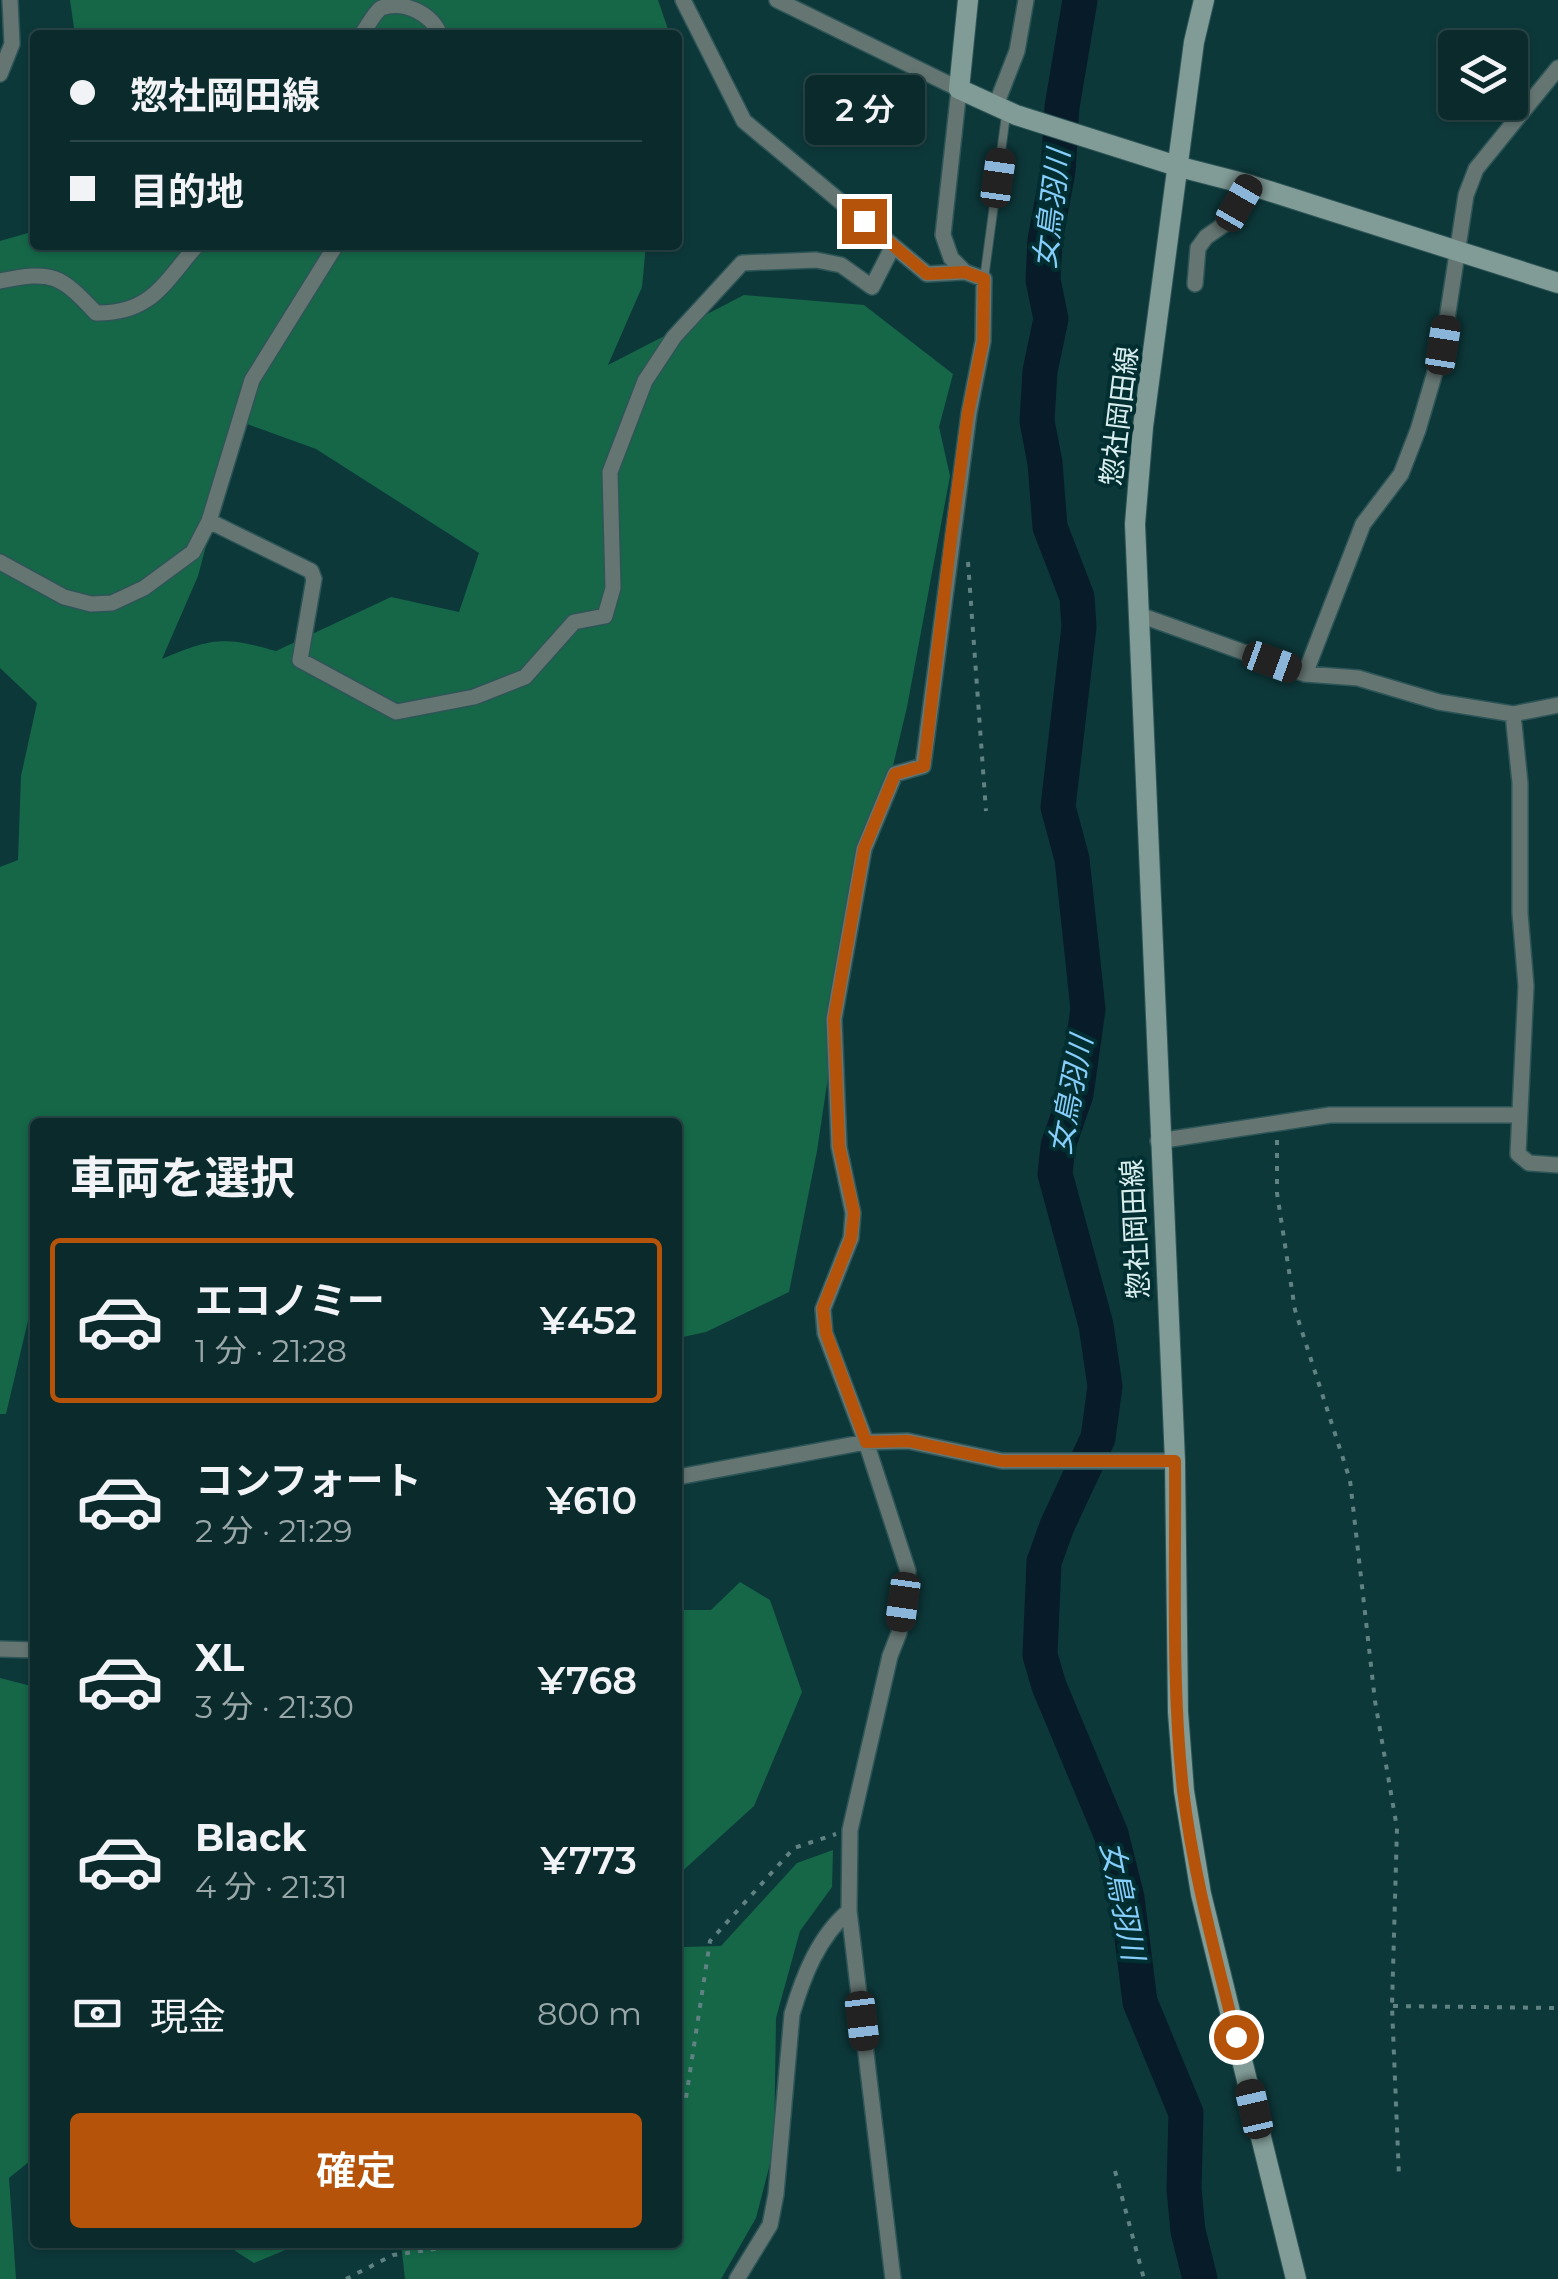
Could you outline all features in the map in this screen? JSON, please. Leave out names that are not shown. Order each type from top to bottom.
[{"type":"main road","points":[[968,0],[959,88],[1006,110],[1180,167],[1250,185],[1558,283]]},
{"type":"main road","name":"惣社岡田線","points":[[1204,0],[1194,42],[1143,427],[1134,524],[1166,1462],[1184,1791],[1202,1894],[1296,2279]]},
{"type":"street","points":[[0,74],[12,44],[10,0]]},
{"type":"street","points":[[683,0],[744,121],[927,274],[965,272],[984,279],[983,341],[968,413],[924,766],[895,774],[864,849],[834,1019],[839,1146],[854,1213],[851,1238],[823,1308],[826,1333],[908,1571],[899,1633],[879,1700],[850,1830],[848,1911],[893,2279]]},
{"type":"street","points":[[776,0],[959,88],[943,235],[951,258],[965,272]]},
{"type":"street","points":[[1006,110],[1026,0]]},
{"type":"street","points":[[365,30],[382,8],[398,4],[417,6],[431,16],[438,30]]},
{"type":"street","points":[[1305,674],[1362,524],[1401,474],[1418,430],[1443,345],[1466,195],[1476,169],[1558,68]]},
{"type":"street","points":[[1194,284],[1198,248],[1206,237],[1229,221],[1250,185]]},
{"type":"street","points":[[210,520],[311,570],[314,579],[300,660],[396,712],[474,697],[525,677],[574,622],[605,616],[613,588],[610,472],[644,381],[674,337],[742,263],[816,260],[840,265],[872,287],[894,246]]},
{"type":"street","points":[[0,282],[43,275],[66,282],[96,312],[122,313],[151,298],[193,250]]},
{"type":"street","points":[[0,562],[64,598],[91,604],[112,603],[176,567],[194,552],[210,520],[252,380],[333,250]]},
{"type":"street","points":[[1137,614],[1305,674],[1358,678],[1440,702],[1512,714],[1558,705]]},
{"type":"street","points":[[1512,714],[1520,783],[1520,913],[1526,986],[1518,1154],[1529,1163],[1558,1165]]},
{"type":"street","points":[[1158,1141],[1330,1114],[1518,1115]]},
{"type":"street","points":[[682,1476],[866,1442],[908,1441],[1002,1461],[1166,1462]]},
{"type":"street","points":[[0,1649],[30,1650]]},
{"type":"street","points":[[737,2279],[770,2224],[792,2014],[830,1926],[848,1911]]},
{"type":"lane","points":[[984,279],[1006,110]]},
{"type":"path","points":[[951,538],[971,566],[986,811]]},
{"type":"path","points":[[1277,1123],[1277,1193],[1295,1310],[1350,1480],[1374,1701],[1397,1828],[1392,2006],[1399,2177]]},
{"type":"path","points":[[682,2103],[686,2098],[710,1942],[794,1848],[850,1830]]},
{"type":"path","points":[[1392,2006],[1558,2008]]},
{"type":"path","points":[[1114,2171],[1144,2279]]},
{"type":"path","points":[[346,2279],[393,2255],[442,2248]]},
{"type":"green space","points":[[70,0],[658,0],[668,30],[74,30]]},
{"type":"green space","points":[[30,232],[30,250],[646,250],[642,287],[608,365],[744,295],[864,305],[953,374],[939,427],[950,476],[907,707],[843,976],[817,1151],[789,1292],[706,1332],[682,1337],[682,1118],[30,1118],[30,1312],[6,1414],[0,1414],[0,867],[18,860],[21,776],[37,703],[0,668],[0,241]],"holes":[[[239,421],[316,449],[479,553],[459,612],[391,597],[276,651],[218,641],[162,659],[198,576]]]},
{"type":"green space","points":[[740,1582],[770,1600],[802,1692],[754,1806],[682,1871],[682,1610],[711,1610]]},
{"type":"green space","points":[[0,1678],[30,1686],[30,2161],[9,2178],[16,2279],[0,2279]]},
{"type":"green space","points":[[833,1850],[832,1887],[800,1931],[776,2018],[774,2148],[756,2218],[721,2279],[405,2279],[402,2248],[682,2248],[682,1947],[721,1946],[797,1863]]},
{"type":"green space","points":[[231,2248],[290,2248],[254,2263]]},
{"type":"waterway","name":"女鳥羽川","points":[[1080,0],[1045,240],[1043,280],[1051,319],[1040,371],[1037,421],[1050,527],[1077,597],[1079,627],[1058,807],[1072,859],[1088,1009],[1076,1094],[1058,1146],[1055,1174],[1096,1325],[1105,1386],[1098,1438],[1044,1562],[1040,1655],[1049,1686],[1111,1834],[1127,1898],[1140,2002],[1186,2113],[1184,2189],[1188,2231],[1200,2279]]},
{"type":"route","points":[[864,221],[927,274],[965,272],[984,279],[983,341],[968,413],[924,766],[895,774],[864,849],[834,1019],[839,1146],[854,1213],[851,1238],[823,1308],[826,1333],[866,1442],[908,1441],[1002,1461],[1175,1461],[1178,1712],[1184,1791],[1202,1894],[1236,2037]]}]
